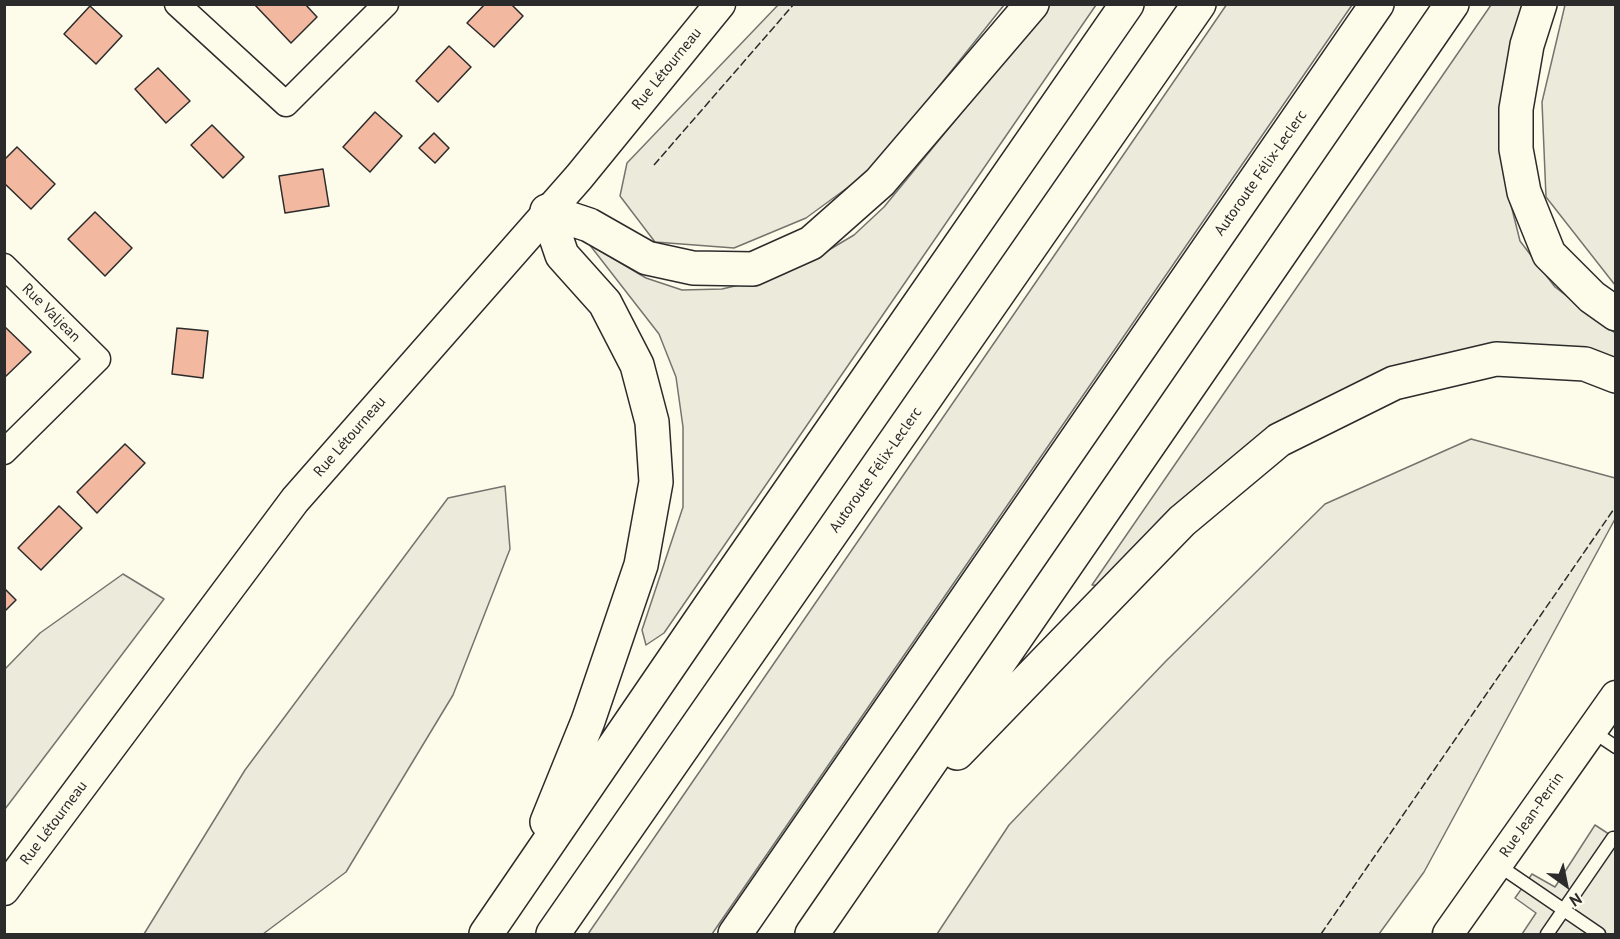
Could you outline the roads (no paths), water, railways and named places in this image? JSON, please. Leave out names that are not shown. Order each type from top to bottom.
[{"type":"highway","points":[[547,211],[589,225],[647,258],[693,268],[753,270],[811,243],[880,182],[1032,4]]},
{"type":"highway","points":[[486,934],[715,598],[1127,4]]},
{"type":"highway","name":"Autoroute Félix-Leclerc","points":[[553,934],[1199,4]]},
{"type":"highway","name":"Autoroute Félix-Leclerc","points":[[735,934],[1377,4]]},
{"type":"highway","points":[[812,934],[1452,4]]},
{"type":"highway","points":[[1540,4],[1527,45],[1516,109],[1516,149],[1524,192],[1549,254],[1592,297],[1616,314]]},
{"type":"highway","points":[[525,879],[588,721],[641,566],[656,482],[652,422],[637,365],[606,303],[562,255],[547,211]]},
{"type":"highway","points":[[891,821],[1182,521],[1279,441],[1394,383],[1496,359],[1586,364],[1616,376]]},
{"type":"street","points":[[177,4],[286,104],[386,4]]},
{"type":"street","name":"Rue Létourneau","points":[[4,890],[295,500],[579,177],[720,4]]},
{"type":"street","name":"Rue Valjean","points":[[4,266],[98,360],[4,452]]},
{"type":"street","name":"Rue Jean-Perrin","points":[[1448,934],[1616,696]]},
{"type":"lane","points":[[1591,730],[1616,747]]},
{"type":"lane","points":[[1547,934],[1613,837]]},
{"type":"lane","points":[[1497,864],[1599,934]]}]
